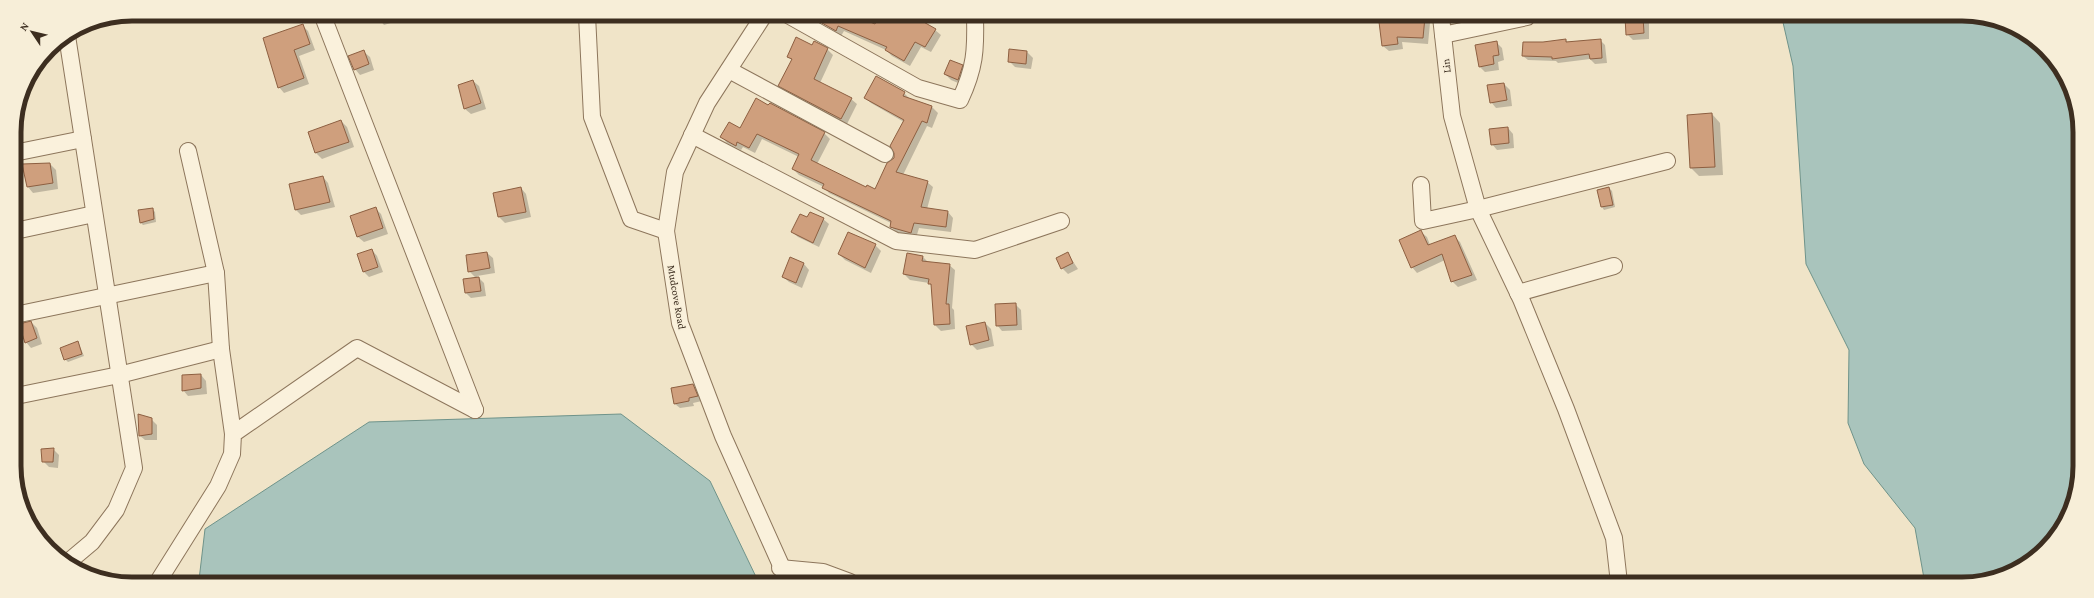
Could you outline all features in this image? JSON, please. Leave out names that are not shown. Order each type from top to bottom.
[{"type":"street","points":[[233,434],[357,348],[475,410],[325,21]]},
{"type":"street","points":[[586,21],[592,117],[631,219],[666,231]]},
{"type":"street","name":"Mudcove Road","points":[[760,21],[707,103],[675,172],[666,231],[680,323],[723,436],[784,575]]},
{"type":"street","points":[[799,21],[918,88],[960,100],[970,78],[976,45],[975,21]]},
{"type":"street","name":"Lin","points":[[1441,21],[1452,116],[1478,209],[1518,293],[1566,409],[1614,538],[1618,577]]},
{"type":"street","points":[[1442,35],[1508,21]]},
{"type":"street","points":[[64,45],[83,139],[134,468],[116,510],[92,542],[72,559]]},
{"type":"street","points":[[729,70],[886,154]]},
{"type":"street","points":[[692,136],[896,241],[975,250],[1061,221]]},
{"type":"street","points":[[21,152],[83,139]]},
{"type":"street","points":[[161,577],[218,486],[232,454],[233,434],[221,350],[216,273],[188,151]]},
{"type":"street","points":[[1421,185],[1423,221],[1478,209],[1667,161]]},
{"type":"street","points":[[21,230],[94,214]]},
{"type":"street","points":[[1518,293],[1614,266]]},
{"type":"street","points":[[21,314],[216,273]]},
{"type":"street","points":[[21,395],[119,376],[221,350]]},
{"type":"street","points":[[784,575],[823,572],[836,577]]},
{"type":"water","points":[[1783,21],[1962,21],[1976,22],[1998,27],[2011,32],[2024,40],[2045,59],[2062,83],[2071,111],[2073,132],[2072,480],[2065,508],[2054,528],[2029,554],[2011,566],[1983,575],[1969,577],[1924,577],[1915,528],[1864,464],[1848,423],[1849,350],[1806,264],[1793,66]]},
{"type":"water","points":[[621,414],[710,481],[756,577],[199,577],[205,529],[369,422]]},
{"type":"building","points":[[823,21],[868,21],[875,24],[876,21],[922,21],[936,29],[925,47],[915,42],[904,61],[885,50],[887,47],[838,26],[836,31],[822,23]]},
{"type":"building","points":[[1425,21],[1423,38],[1397,37],[1398,44],[1382,46],[1379,22]]},
{"type":"building","points":[[1625,21],[1643,21],[1644,33],[1626,35]]},
{"type":"building","points":[[303,24],[310,44],[294,50],[304,78],[278,88],[263,38]]},
{"type":"building","points":[[796,37],[812,45],[814,41],[828,48],[814,79],[852,98],[841,119],[778,86],[792,59],[787,57]]},
{"type":"building","points":[[1566,39],[1566,42],[1601,39],[1602,58],[1590,59],[1589,54],[1552,59],[1552,57],[1522,56],[1523,42],[1543,42]]},
{"type":"building","points":[[1497,41],[1499,55],[1493,56],[1494,64],[1479,67],[1475,45]]},
{"type":"building","points":[[1009,49],[1027,51],[1026,64],[1008,62]]},
{"type":"building","points":[[364,50],[369,64],[354,70],[348,56]]},
{"type":"building","points":[[950,60],[963,65],[958,80],[944,74]]},
{"type":"building","points":[[876,76],[905,92],[903,96],[932,106],[927,123],[922,121],[896,172],[928,181],[921,207],[948,211],[946,227],[914,223],[911,233],[890,227],[891,221],[822,188],[824,184],[792,169],[799,154],[757,134],[749,148],[737,142],[736,146],[720,137],[729,122],[740,128],[756,98],[768,105],[770,103],[825,132],[811,160],[866,187],[867,185],[875,189],[887,163],[894,158],[894,153],[890,146],[904,120],[864,98]]},
{"type":"building","points":[[473,80],[481,103],[464,109],[458,85]]},
{"type":"building","points":[[1504,83],[1507,100],[1490,103],[1487,85]]},
{"type":"building","points":[[1712,113],[1715,167],[1690,168],[1687,115]]},
{"type":"building","points":[[341,120],[349,142],[315,153],[308,132]]},
{"type":"building","points":[[1508,127],[1509,143],[1491,145],[1489,129]]},
{"type":"building","points":[[50,163],[53,183],[27,187],[22,164]]},
{"type":"building","points":[[323,176],[330,202],[295,210],[289,184]]},
{"type":"building","points":[[521,187],[526,212],[498,217],[493,193]]},
{"type":"building","points":[[1609,187],[1613,205],[1601,207],[1597,190]]},
{"type":"building","points":[[376,207],[383,228],[357,237],[350,216]]},
{"type":"building","points":[[153,208],[154,219],[140,223],[138,210]]},
{"type":"building","points":[[810,212],[824,218],[813,243],[791,232],[800,214],[807,217]]},
{"type":"building","points":[[1421,230],[1428,245],[1455,235],[1472,275],[1451,282],[1442,254],[1411,268],[1399,240]]},
{"type":"building","points":[[848,232],[876,244],[865,268],[838,254]]},
{"type":"building","points":[[372,249],[378,267],[363,272],[357,254]]},
{"type":"building","points":[[487,252],[490,268],[468,272],[466,255]]},
{"type":"building","points":[[1068,252],[1073,263],[1061,269],[1056,258]]},
{"type":"building","points":[[907,253],[923,256],[922,261],[950,264],[946,304],[949,304],[950,324],[934,325],[931,284],[928,284],[929,279],[903,274]]},
{"type":"building","points":[[790,257],[804,263],[796,283],[782,277]]},
{"type":"building","points":[[479,277],[481,291],[465,293],[463,279]]},
{"type":"building","points":[[1016,303],[1017,325],[996,326],[995,304]]},
{"type":"building","points":[[31,321],[37,338],[25,343],[21,330],[21,324]]},
{"type":"building","points":[[985,322],[989,340],[970,345],[966,326]]},
{"type":"building","points":[[78,341],[82,354],[64,360],[60,348]]},
{"type":"building","points":[[201,374],[201,388],[182,391],[182,375]]},
{"type":"building","points":[[693,384],[698,396],[689,398],[689,401],[674,404],[671,388]]},
{"type":"building","points":[[138,414],[152,418],[152,434],[139,436]]},
{"type":"building","points":[[54,448],[53,462],[42,462],[41,449]]}]
